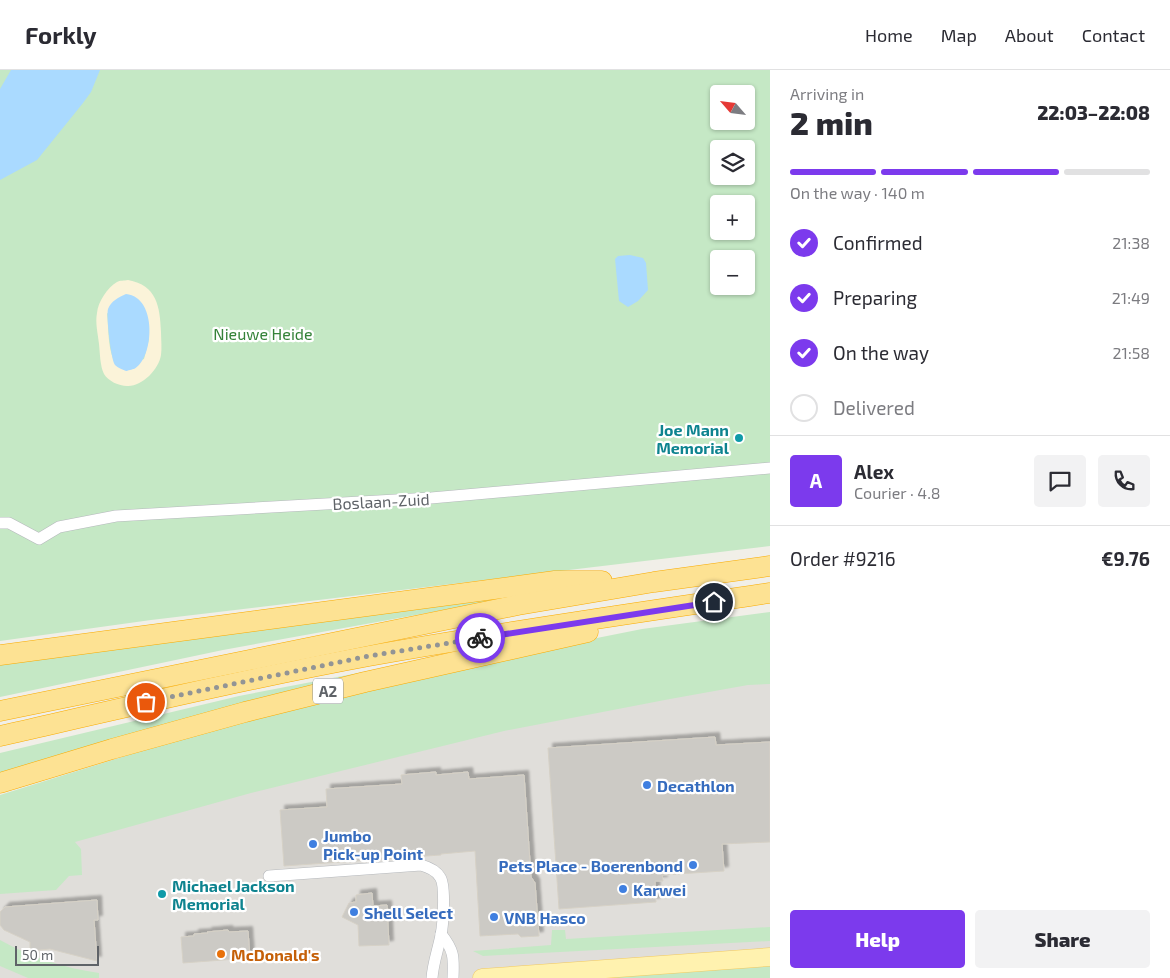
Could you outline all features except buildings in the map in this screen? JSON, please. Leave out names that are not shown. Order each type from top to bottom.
[{"type":"highway","points":[[0,711],[518,605],[654,582],[770,566]]},
{"type":"highway","points":[[0,655],[556,581],[654,582]]},
{"type":"highway","name":"A2","points":[[0,736],[164,698],[369,656],[770,593]]},
{"type":"highway","name":"A2","points":[[0,783],[245,712],[375,680],[576,636],[659,610]]},
{"type":"main road","points":[[482,978],[770,957]]},
{"type":"street","name":"Boslaan-Zuid","points":[[0,523],[10,523],[39,539],[59,527],[116,516],[431,498],[770,468]]},
{"type":"street","points":[[269,876],[421,865],[430,868],[440,875],[444,888],[441,934],[432,978]]},
{"type":"street","points":[[441,934],[452,946],[453,978]]},
{"type":"shaded area","points":[[770,646],[770,978],[0,978],[0,823]]},
{"type":"green space","name":"Nieuwe Heide","points":[[0,70],[770,70],[770,546],[151,620],[0,641]]},
{"type":"green space","points":[[592,583],[223,650],[0,697],[0,663]]},
{"type":"green space","points":[[770,612],[770,684],[748,685],[504,731],[251,793],[75,842],[81,849],[82,875],[69,876],[56,890],[0,894],[0,795],[257,715],[456,666],[642,629]]},
{"type":"green space","points":[[504,645],[0,779],[0,753],[239,696]]},
{"type":"green space","points":[[770,927],[770,941],[483,956],[473,951],[551,945],[552,930],[565,930],[566,939]]},
{"type":"green space","points":[[0,940],[23,952],[48,961],[99,973],[99,978],[28,978],[0,966]]},
{"type":"green space","points":[[770,962],[770,978],[579,978]]},
{"type":"sand","points":[[128,280],[138,283],[151,292],[160,314],[160,360],[149,376],[133,386],[114,383],[104,374],[96,321],[99,304],[107,292],[117,282]],"holes":[[[107,313],[149,339],[144,359],[120,368],[111,350]]]},
{"type":"water","points":[[11,70],[100,70],[91,92],[37,160],[0,180],[0,89]]},
{"type":"water","points":[[630,255],[643,258],[646,263],[648,290],[638,301],[628,307],[619,301],[615,259],[618,256]]},
{"type":"water","points":[[126,294],[136,298],[144,306],[150,329],[149,342],[141,363],[134,369],[126,371],[116,366],[113,361],[109,337],[108,309],[113,302]]},
{"type":"way so far","points":[[146,702],[369,656],[480,638]]},
{"type":"place","name":"Joe Mann Memorial","points":[[739,438]]},
{"type":"place","name":"Decathlon","points":[[647,785]]},
{"type":"place","name":"Jumbo Pick-up Point","points":[[313,844]]},
{"type":"place","name":"Pets Place - Boerenbond","points":[[693,865]]},
{"type":"place","name":"Karwei","points":[[623,889]]},
{"type":"place","name":"Michael Jackson Memorial","points":[[162,894]]},
{"type":"place","name":"Shell Select","points":[[354,912]]},
{"type":"place","name":"VNB Hasco","points":[[494,917]]},
{"type":"place","name":"McDonald's","points":[[221,954]]},
{"type":"route","points":[[480,638],[714,602]]}]
